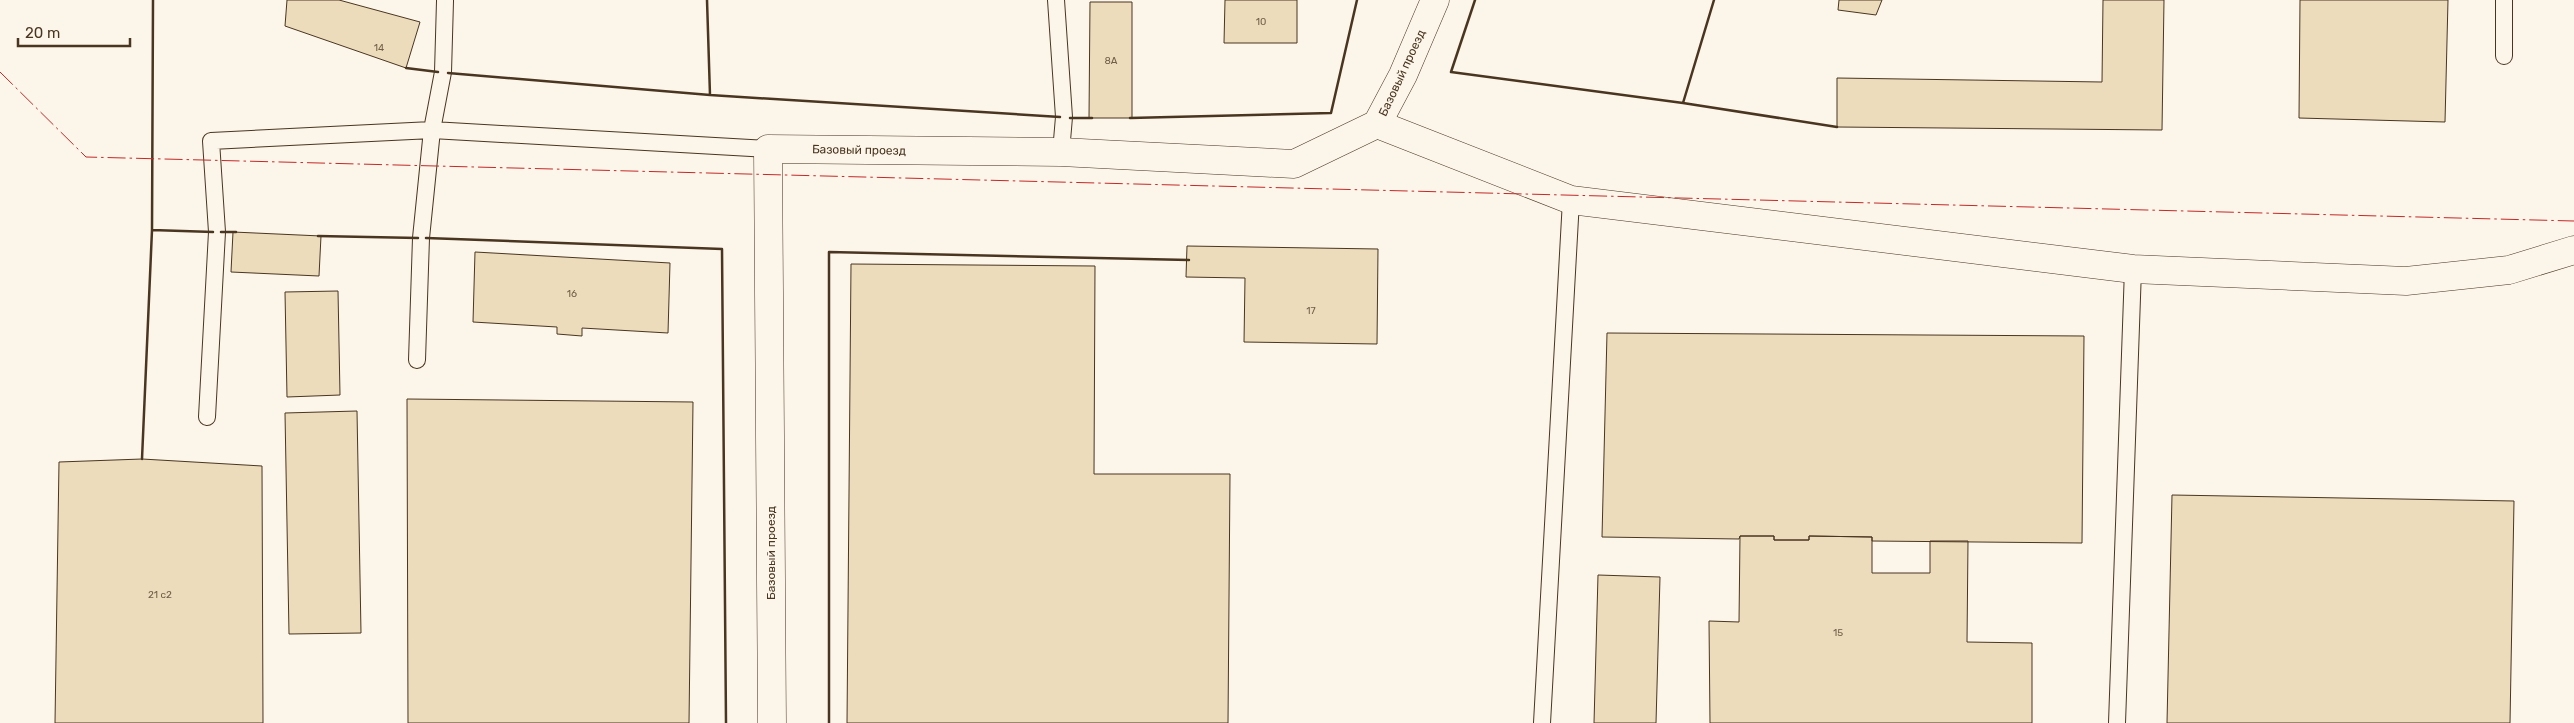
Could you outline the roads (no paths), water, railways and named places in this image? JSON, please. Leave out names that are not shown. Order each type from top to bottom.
[{"type":"street","name":"Базовый проезд","points":[[772,723],[768,149],[1060,152],[1294,164],[1377,124],[1403,76],[1435,0]]},
{"type":"street","points":[[1377,124],[1571,200],[2133,269],[2406,281],[2509,270],[2574,250]]},
{"type":"lane","points":[[417,360],[421,238],[432,130],[443,72],[445,0]]},
{"type":"lane","points":[[1056,0],[1064,117],[1060,152]]},
{"type":"lane","points":[[2504,0],[2504,56]]},
{"type":"lane","points":[[207,417],[217,232],[211,141],[432,130],[768,149]]},
{"type":"lane","points":[[1542,723],[1571,200]]},
{"type":"lane","points":[[2117,723],[2133,269]]}]
